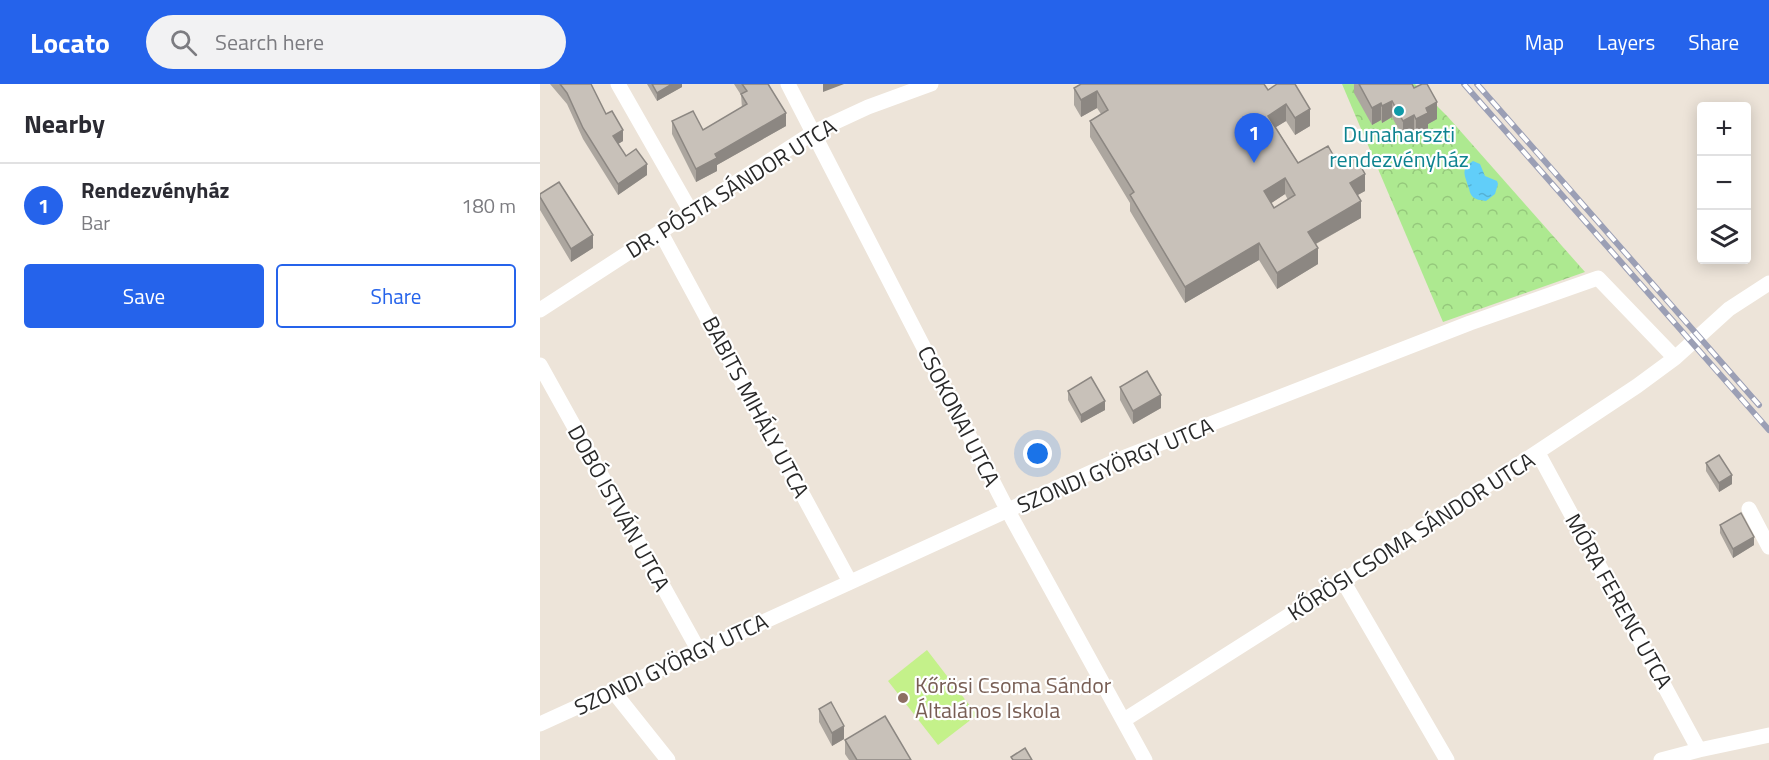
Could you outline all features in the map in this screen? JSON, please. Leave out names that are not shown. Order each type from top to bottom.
[{"type":"street","points":[[618,84],[691,212]]},
{"type":"street","name":"CSOKONAI UTCA","points":[[788,84],[1008,511],[1145,760]]},
{"type":"street","name":"DR. PÓSTA SÁNDOR UTCA","points":[[540,310],[814,132],[868,106],[931,84]]},
{"type":"street","name":"BABITS MIHÁLY UTCA","points":[[661,233],[850,582]]},
{"type":"street","name":"SZONDI GYÖRGY UTCA","points":[[540,724],[1142,450],[1470,323],[1598,278],[1676,358]]},
{"type":"street","name":"KŐRÖSI CSOMA SÁNDOR UTCA","points":[[1124,720],[1343,581],[1638,387],[1676,358],[1729,309],[1769,283]]},
{"type":"street","name":"DOBÓ ISTVÁN UTCA","points":[[540,364],[699,651]]},
{"type":"street","name":"MÓRA FERENC UTCA","points":[[1538,453],[1699,750]]},
{"type":"street","points":[[1749,509],[1769,547]]},
{"type":"street","points":[[1343,581],[1447,760]]},
{"type":"street","points":[[613,691],[668,760]]},
{"type":"street","points":[[1661,760],[1769,735]]},
{"type":"green space","points":[[1342,84],[1415,84],[1448,117],[1585,272],[1443,322]]},
{"type":"green space","points":[[927,650],[977,715],[938,745],[888,681]]},
{"type":"water","points":[[1473,161],[1480,164],[1485,176],[1497,181],[1498,184],[1495,194],[1486,201],[1478,200],[1470,192],[1464,172]]},
{"type":"building","points":[[560,84],[591,84],[606,114],[612,111],[623,130],[613,136],[626,156],[636,149],[647,164],[618,184],[583,128],[567,93]]},
{"type":"building","points":[[652,84],[672,84],[657,93]]},
{"type":"building","points":[[742,84],[768,84],[786,113],[715,154],[717,158],[696,169],[672,121],[693,111],[703,130],[747,104],[741,94],[747,91]]},
{"type":"building","points":[[1081,84],[1264,84],[1268,90],[1277,84],[1295,84],[1310,109],[1295,118],[1286,104],[1268,116],[1298,163],[1328,146],[1340,167],[1356,158],[1365,174],[1350,183],[1361,201],[1308,232],[1318,248],[1277,273],[1259,243],[1185,287],[1130,195],[1134,192],[1090,121],[1108,110],[1097,91],[1081,100],[1074,88]],"holes":[[[1285,178],[1295,195],[1274,208],[1264,191]]]},
{"type":"building","points":[[1359,84],[1412,84],[1414,88],[1427,84],[1437,102],[1426,108],[1428,113],[1416,119],[1414,115],[1403,121],[1392,101],[1372,108]]},
{"type":"building","points":[[559,182],[593,235],[571,249],[540,197],[540,194]]},
{"type":"building","points":[[1147,371],[1161,395],[1133,411],[1120,387]]},
{"type":"building","points":[[1091,377],[1105,401],[1081,415],[1068,391]]},
{"type":"building","points":[[1719,455],[1732,475],[1719,483],[1706,463]]},
{"type":"building","points":[[1741,513],[1754,537],[1733,549],[1720,525]]},
{"type":"building","points":[[831,702],[844,726],[832,733],[819,709]]},
{"type":"building","points":[[885,716],[911,760],[857,760],[845,740]]},
{"type":"building","points":[[1025,748],[1032,760],[1013,760],[1011,757]]},
{"type":"railway","points":[[1464,84],[1769,430]]},
{"type":"railway","points":[[1477,84],[1759,405]]},
{"type":"place","name":"Dunaharszti rendezvényház","points":[[1399,111]]},
{"type":"place","name":"Rendezvényház","points":[[1254,163]]},
{"type":"place","name":"Kőrösi Csoma Sándor Általános Iskola","points":[[903,698]]}]
